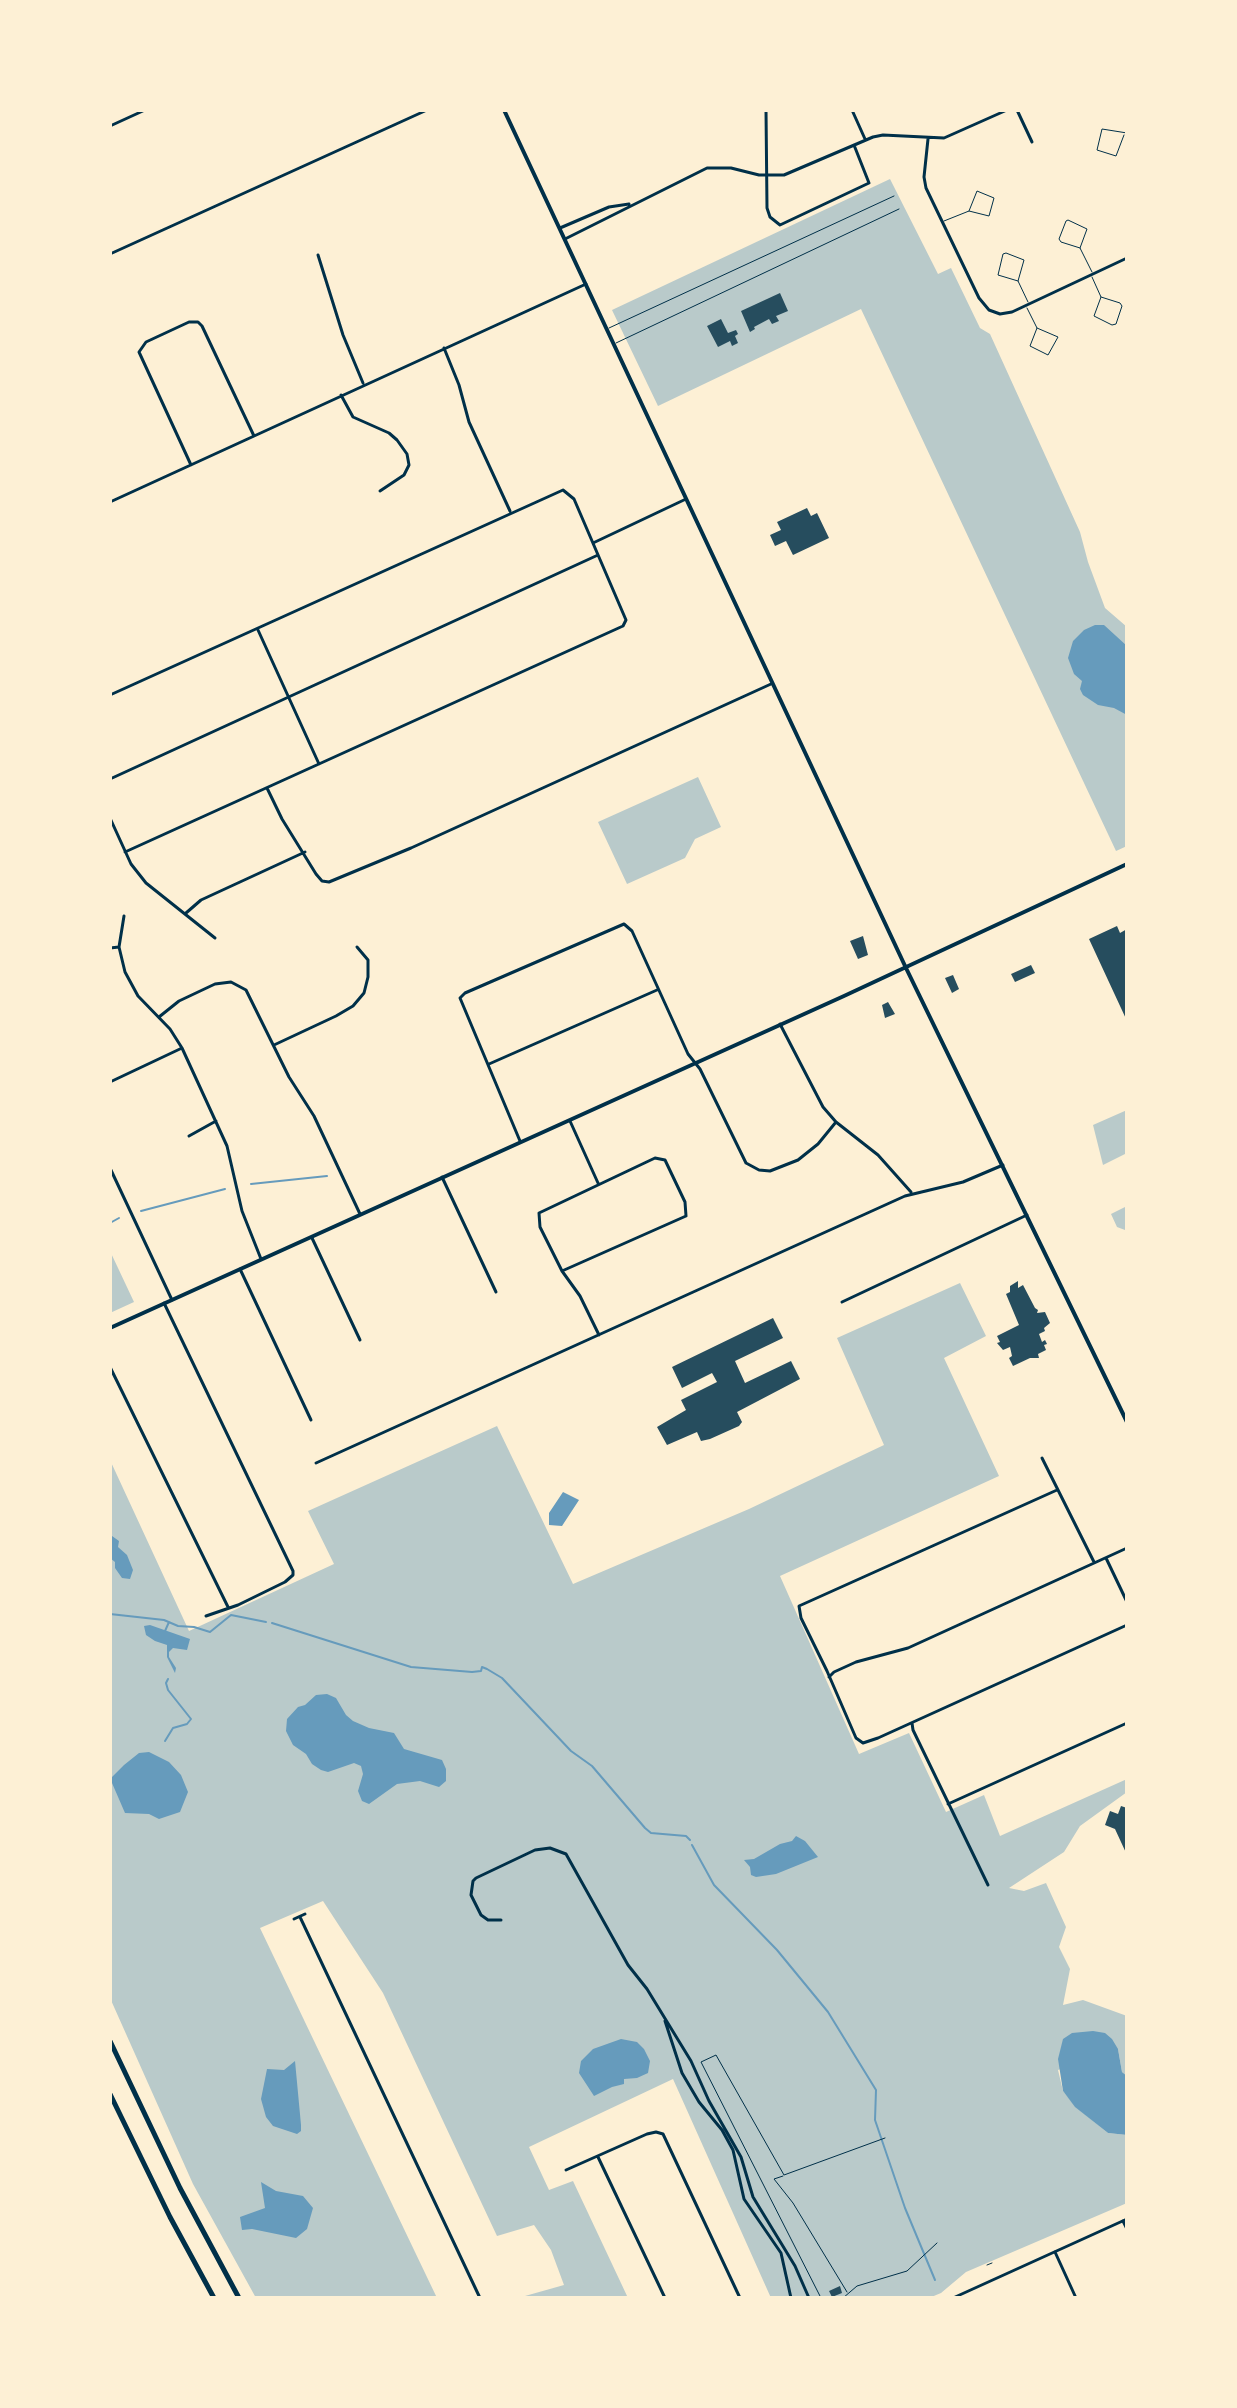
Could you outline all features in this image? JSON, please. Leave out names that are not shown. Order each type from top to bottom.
[{"type":"highway","points":[[110,2041],[180,2188],[239,2298]]},
{"type":"highway","points":[[110,2094],[170,2217],[214,2298]]},
{"type":"main road","points":[[504,110],[906,968],[1127,1422]]},
{"type":"main road","points":[[110,1328],[906,968],[1127,864]]},
{"type":"street","points":[[110,126],[145,110]]},
{"type":"street","points":[[110,254],[427,110]]},
{"type":"street","points":[[653,110],[676,110]]},
{"type":"street","points":[[766,110],[767,208],[770,217],[780,225],[869,183],[854,145]]},
{"type":"street","points":[[852,110],[866,140]]},
{"type":"street","points":[[565,239],[629,204],[707,168],[731,168],[766,176],[784,175],[883,135],[928,139],[950,137],[1007,110]]},
{"type":"street","points":[[1017,110],[1032,142]]},
{"type":"street","points":[[928,139],[925,183],[986,308],[996,313],[1008,313],[1127,258]]},
{"type":"street","points":[[560,228],[620,203],[629,204]]},
{"type":"street","points":[[318,255],[343,335],[364,385]]},
{"type":"street","points":[[110,502],[586,284]]},
{"type":"street","points":[[191,465],[139,350],[146,342],[189,322],[198,322],[254,436]]},
{"type":"street","points":[[444,348],[469,422],[511,512]]},
{"type":"street","points":[[341,395],[353,417],[393,436],[407,454],[409,465],[404,475],[380,491]]},
{"type":"street","points":[[110,695],[258,630],[558,490],[565,490],[574,499],[625,623],[125,852]]},
{"type":"street","points":[[593,543],[686,499]]},
{"type":"street","points":[[110,779],[598,555]]},
{"type":"street","points":[[258,630],[319,764]]},
{"type":"street","points":[[267,788],[282,819],[324,882],[411,848],[772,684]]},
{"type":"street","points":[[110,818],[131,864],[146,883],[215,938]]},
{"type":"street","points":[[186,913],[201,900],[305,852]]},
{"type":"street","points":[[124,916],[119,947],[125,972],[141,1000],[174,1034],[182,1048],[216,1121],[230,1159],[242,1211],[261,1259]]},
{"type":"street","points":[[520,1141],[460,998],[465,993],[621,925],[632,931],[657,990],[693,1063],[700,1069],[740,1155],[754,1168],[770,1171],[798,1160],[818,1144],[836,1122]]},
{"type":"street","points":[[110,948],[119,947]]},
{"type":"street","points":[[274,1045],[353,1006],[364,993],[368,977],[368,960],[357,947]]},
{"type":"street","points":[[159,1017],[179,1001],[225,981],[241,986],[256,1006],[293,1084],[314,1116],[360,1214]]},
{"type":"street","points":[[487,1065],[657,990]]},
{"type":"street","points":[[780,1024],[814,1093],[836,1122],[878,1155],[912,1193]]},
{"type":"street","points":[[110,1082],[182,1048]]},
{"type":"street","points":[[569,1119],[598,1183]]},
{"type":"street","points":[[189,1136],[216,1121]]},
{"type":"street","points":[[562,1271],[680,1220],[687,1214],[685,1202],[663,1158],[655,1158],[598,1183],[539,1213],[540,1227],[562,1271],[580,1296],[599,1335]]},
{"type":"street","points":[[316,1463],[912,1193],[963,1182],[1003,1165]]},
{"type":"street","points":[[110,1168],[172,1300]]},
{"type":"street","points":[[442,1177],[496,1292]]},
{"type":"street","points":[[842,1302],[1027,1215]]},
{"type":"street","points":[[311,1236],[360,1340]]},
{"type":"street","points":[[240,1269],[311,1420]]},
{"type":"street","points":[[164,1303],[293,1571],[285,1582],[238,1605],[206,1616]]},
{"type":"street","points":[[110,1367],[228,1607]]},
{"type":"street","points":[[1042,1458],[1094,1564]]},
{"type":"street","points":[[1057,1490],[799,1608],[859,1742],[878,1738],[1127,1625]]},
{"type":"street","points":[[829,1677],[862,1660],[908,1648],[1127,1548]]},
{"type":"street","points":[[1106,1558],[1127,1602]]},
{"type":"street","points":[[912,1723],[988,1885]]},
{"type":"street","points":[[948,1804],[1127,1723]]},
{"type":"street","points":[[501,1920],[488,1920],[481,1915],[471,1895],[473,1881],[482,1873],[535,1850],[550,1848],[564,1852],[571,1859],[628,1965],[682,2045],[741,2157],[753,2197],[778,2244],[791,2298]]},
{"type":"street","points":[[294,1919],[305,1914]]},
{"type":"street","points":[[300,1917],[480,2298]]},
{"type":"street","points":[[665,2021],[673,2050],[690,2089],[724,2129],[737,2163],[749,2211],[795,2266],[809,2298]]},
{"type":"street","points":[[673,2050],[682,2045]]},
{"type":"street","points":[[566,2170],[647,2134],[659,2132],[666,2138],[740,2298]]},
{"type":"street","points":[[598,2156],[665,2298]]},
{"type":"street","points":[[953,2298],[1125,2220],[1127,2229]]},
{"type":"street","points":[[1055,2252],[1076,2298]]},
{"type":"lane","points":[[1102,129],[1126,134],[1116,156],[1097,150],[1102,129]]},
{"type":"lane","points":[[942,222],[969,211],[989,216],[994,198],[977,191],[969,211]]},
{"type":"lane","points":[[607,329],[894,196]]},
{"type":"lane","points":[[1127,207],[1127,213]]},
{"type":"lane","points":[[615,343],[899,209]]},
{"type":"lane","points":[[1080,248],[1059,239],[1068,220],[1087,229],[1080,248],[1101,297],[1094,316],[1116,324],[1122,306],[1101,297]]},
{"type":"lane","points":[[1018,281],[998,275],[1003,254],[1024,260],[1018,281],[1037,328],[1030,346],[1048,355],[1058,337],[1037,328]]},
{"type":"path","points":[[784,2175],[716,2055],[701,2062],[821,2298]]},
{"type":"path","points":[[847,2292],[813,2234],[774,2179],[885,2138]]},
{"type":"path","points":[[843,2298],[847,2292],[870,2282],[907,2271],[937,2243]]},
{"type":"path","points":[[987,2265],[992,2263]]},
{"type":"shaded area","points":[[890,179],[938,274],[951,268],[980,328],[990,334],[1080,532],[1105,608],[1127,627],[1127,846],[1116,851],[861,309],[658,406],[612,310]]},
{"type":"shaded area","points":[[698,777],[721,827],[695,839],[685,858],[627,884],[598,822]]},
{"type":"shaded area","points":[[1127,1110],[1127,1153],[1103,1165],[1093,1125]]},
{"type":"shaded area","points":[[1127,1206],[1127,1237],[1125,1230],[1117,1227],[1111,1214]]},
{"type":"shaded area","points":[[110,1251],[134,1302],[110,1313]]},
{"type":"shaded area","points":[[960,1283],[986,1336],[944,1358],[999,1476],[780,1576],[859,1754],[909,1733],[946,1812],[984,1795],[1000,1836],[1127,1779],[1127,1792],[1080,1826],[1064,1852],[1009,1888],[1024,1891],[1046,1883],[1066,1927],[1059,1947],[1070,1969],[1063,2005],[1083,2000],[1127,2016],[1127,2076],[1122,2072],[1118,2049],[1058,2070],[1063,2091],[1076,2107],[1108,2133],[1127,2135],[1127,2203],[966,2272],[941,2293],[929,2298],[771,2298],[673,2079],[529,2147],[549,2190],[573,2181],[628,2298],[526,2298],[564,2285],[551,2250],[534,2225],[497,2236],[383,1993],[323,1901],[260,1928],[437,2298],[256,2298],[193,2184],[110,1998],[110,1460],[189,1631],[334,1564],[308,1511],[497,1426],[573,1584],[749,1509],[884,1445],[837,1338]]},
{"type":"water","points":[[1104,625],[1127,646],[1127,715],[1098,705],[1083,695],[1080,689],[1082,681],[1074,674],[1068,658],[1073,641],[1084,630]]},
{"type":"water","points":[[563,1492],[579,1500],[562,1526],[549,1525],[549,1513]]},
{"type":"water","points":[[110,1526],[112,1536],[119,1541],[118,1547],[127,1555],[133,1570],[130,1579],[122,1578],[110,1558]]},
{"type":"water","points":[[150,1625],[190,1639],[187,1650],[173,1648],[169,1652],[175,1673],[167,1657],[167,1645],[146,1635],[144,1626]]},
{"type":"water","points":[[327,1694],[336,1698],[353,1721],[394,1733],[404,1749],[442,1760],[446,1781],[439,1787],[420,1781],[397,1784],[369,1804],[362,1801],[358,1791],[363,1774],[361,1766],[354,1763],[328,1772],[321,1770],[293,1745],[286,1731],[287,1719],[298,1707],[316,1695]]},
{"type":"water","points":[[149,1752],[169,1762],[181,1775],[188,1792],[180,1812],[159,1819],[149,1814],[125,1813],[112,1783],[112,1777],[124,1765],[139,1753]]},
{"type":"water","points":[[796,1836],[805,1841],[818,1857],[776,1874],[751,1875],[750,1867],[744,1860],[754,1859],[780,1844],[792,1841]]},
{"type":"water","points":[[1072,2033],[1105,2033],[1112,2039],[1118,2049],[1122,2072],[1127,2076],[1127,2135],[1108,2133],[1075,2107],[1063,2091],[1058,2059],[1063,2039]]},
{"type":"water","points":[[621,2039],[637,2042],[644,2049],[650,2061],[648,2073],[624,2079],[624,2084],[594,2096],[579,2073],[581,2061],[593,2049]]},
{"type":"water","points":[[295,2061],[301,2125],[301,2131],[297,2134],[273,2126],[266,2117],[261,2099],[267,2069],[284,2070]]},
{"type":"water","points":[[261,2182],[276,2191],[303,2196],[313,2208],[307,2229],[296,2238],[252,2229],[242,2230],[240,2217],[265,2208]]},
{"type":"building","points":[[780,293],[788,311],[776,316],[779,321],[772,324],[769,319],[750,332],[741,311]]},
{"type":"building","points":[[721,319],[728,333],[736,330],[738,343],[732,346],[730,341],[718,347],[707,326]]},
{"type":"building","points":[[807,508],[811,516],[817,513],[829,538],[793,555],[786,541],[775,546],[770,535],[781,530],[777,522]]},
{"type":"building","points":[[1117,926],[1120,933],[1127,929],[1127,1021],[1089,939]]},
{"type":"building","points":[[863,936],[868,955],[858,959],[850,941]]},
{"type":"building","points":[[1031,965],[1035,973],[1015,982],[1011,974]]},
{"type":"building","points":[[953,975],[959,989],[952,993],[945,978]]},
{"type":"building","points":[[888,1002],[895,1014],[885,1018],[882,1005]]},
{"type":"building","points":[[1018,1281],[1018,1288],[1023,1285],[1037,1313],[1045,1312],[1050,1323],[1039,1334],[1042,1342],[1045,1340],[1047,1344],[1044,1345],[1046,1350],[1038,1354],[1039,1358],[1030,1358],[1013,1366],[1009,1358],[1012,1356],[1010,1347],[1003,1350],[997,1343],[1000,1342],[997,1336],[1019,1325],[1006,1294],[1010,1292],[1010,1286]]},
{"type":"building","points":[[773,1318],[783,1338],[735,1361],[745,1383],[791,1361],[800,1379],[737,1412],[742,1422],[739,1426],[710,1439],[701,1441],[697,1432],[667,1445],[657,1427],[686,1410],[681,1400],[717,1382],[712,1373],[682,1388],[672,1367]]},
{"type":"building","points":[[1121,1806],[1127,1808],[1127,1855],[1115,1829],[1105,1825],[1110,1811],[1118,1814]]},
{"type":"building","points":[[840,2286],[842,2293],[832,2297],[829,2291]]},
{"type":"waterway","points":[[251,1184],[327,1176]]},
{"type":"waterway","points":[[141,1211],[225,1189]]},
{"type":"waterway","points":[[110,1223],[119,1218]]},
{"type":"waterway","points":[[110,1614],[164,1620],[210,1632],[231,1615],[266,1622]]},
{"type":"waterway","points":[[165,1631],[169,1622]]},
{"type":"waterway","points":[[272,1623],[411,1667],[472,1672],[481,1671],[482,1667],[487,1669],[502,1678],[571,1751],[592,1766],[645,1828],[651,1833],[686,1836],[690,1840]]},
{"type":"waterway","points":[[165,1741],[173,1728],[187,1724],[191,1719],[168,1690],[168,1679]]},
{"type":"waterway","points":[[692,1845],[714,1885],[777,1950],[828,2012],[876,2090],[875,2120],[905,2208],[935,2280]]}]
